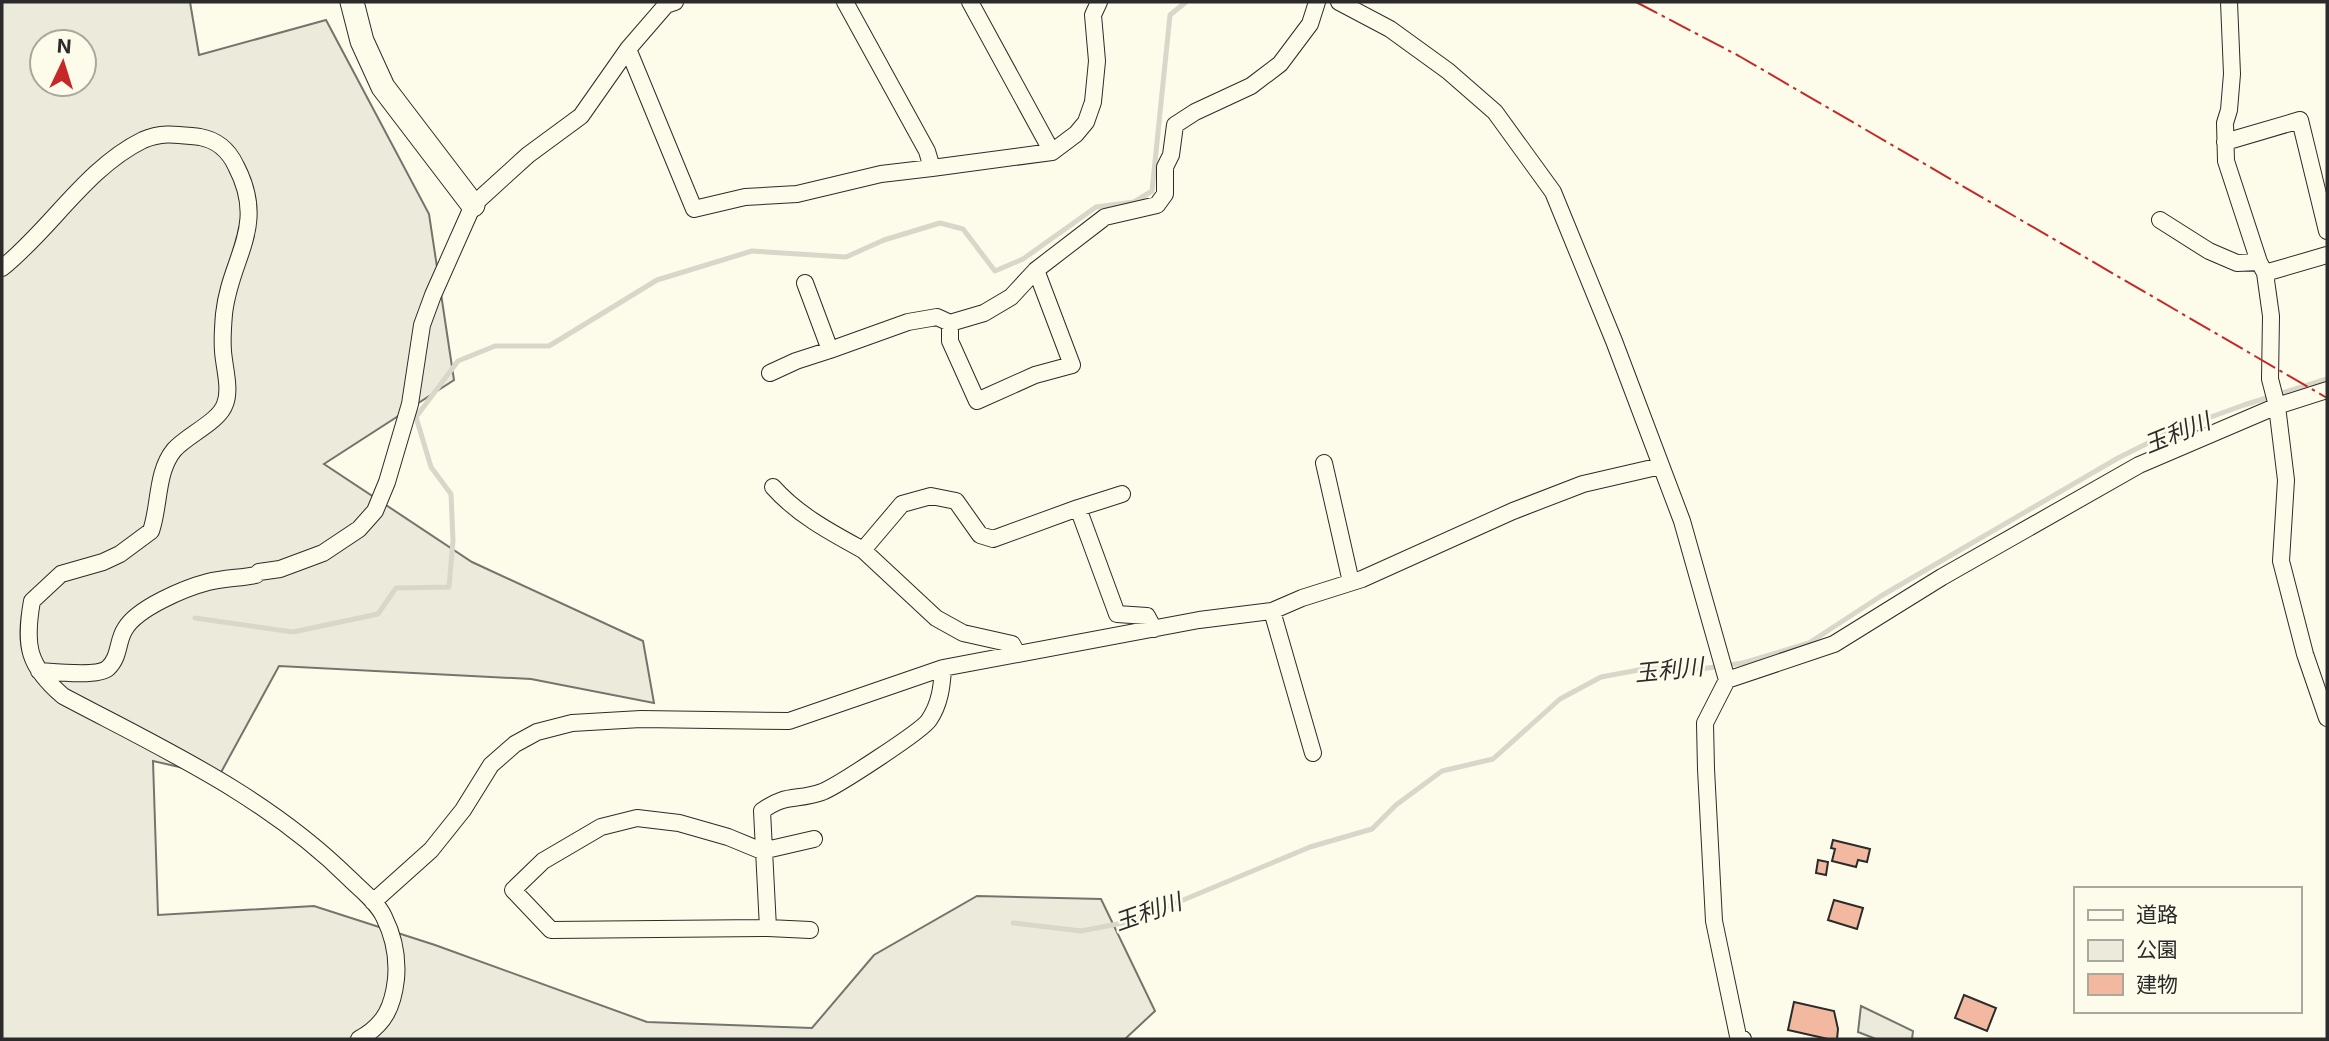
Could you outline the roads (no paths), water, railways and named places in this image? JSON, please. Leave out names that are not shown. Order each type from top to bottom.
[{"type":"street","points":[[352,2],[362,41],[383,87],[473,205]]},
{"type":"street","points":[[39,671],[98,673],[108,668],[117,654],[123,631],[132,619],[166,598],[208,582],[280,569],[323,553],[359,528],[375,511],[387,482],[410,404],[422,325],[473,205],[528,155],[581,116],[628,49],[666,5],[675,2]]},
{"type":"street","points":[[845,2],[927,151],[932,167]]},
{"type":"street","points":[[970,2],[1052,152]]},
{"type":"street","points":[[770,373],[796,361],[908,322],[937,317],[950,323],[984,313],[1011,297],[1036,270],[1105,218],[1157,205],[1165,194],[1165,167],[1171,155],[1175,125],[1195,112],[1251,86],[1280,64],[1310,24],[1317,2]]},
{"type":"street","points":[[1339,2],[1391,29],[1448,71],[1495,112],[1553,192],[1682,521],[1727,680]]},
{"type":"street","points":[[2229,2],[2232,74],[2229,110],[2225,122],[2226,161],[2262,267],[2271,316],[2270,379],[2277,406],[2286,480],[2281,561],[2305,654],[2327,718]]},
{"type":"street","points":[[628,49],[694,209],[745,197],[797,194],[881,174],[1052,152],[1076,134],[1086,122],[1093,102],[1097,61],[1093,6]]},
{"type":"street","points":[[2225,142],[2300,120],[2327,231]]},
{"type":"street","points":[[2,268],[21,253],[112,159],[144,139],[167,133],[212,139],[231,156],[243,179],[248,201],[247,236],[226,296],[222,348],[228,391],[226,404],[214,419],[193,432],[173,451],[163,471],[151,531],[120,554],[61,574],[32,601],[30,656],[46,681],[63,696],[200,768],[270,810],[327,857],[373,902],[384,916],[397,956],[394,1000],[387,1014],[359,1039]]},
{"type":"street","points":[[2160,220],[2209,251],[2237,263],[2262,267],[2327,255]]},
{"type":"street","points":[[950,323],[950,341],[976,401],[1035,375],[1072,365],[1036,270]]},
{"type":"street","points":[[804,283],[830,350]]},
{"type":"street","points":[[1743,1039],[1738,1036],[1734,1023],[1714,921],[1706,769],[1704,723],[1727,680],[1834,644],[1942,577],[2139,465],[2277,406],[2327,390]]},
{"type":"street","points":[[1325,463],[1351,582]]},
{"type":"street","points":[[373,902],[431,850],[463,810],[491,765],[514,744],[537,732],[572,723],[641,719],[789,721],[943,668],[1199,620],[1272,611],[1351,582],[1513,511],[1583,484],[1661,466]]},
{"type":"street","points":[[774,487],[783,498],[812,521],[863,550],[936,618],[963,633],[1012,644],[1017,653]]},
{"type":"street","points":[[863,550],[902,504],[932,496],[956,501],[980,535],[993,539],[1122,494]]},
{"type":"street","points":[[1078,508],[1117,614],[1147,616],[1154,629]]},
{"type":"street","points":[[1272,611],[1313,753]]},
{"type":"street","points":[[768,928],[762,811],[777,800],[822,792],[869,764],[929,722],[942,693],[943,668]]},
{"type":"street","points":[[810,930],[551,930],[513,890],[543,861],[566,847],[601,827],[637,818],[728,836],[762,851],[814,839]]},
{"type":"waterway","points":[[195,618],[293,632],[378,614],[396,588],[449,587],[453,541],[451,494],[431,467],[416,417],[458,361],[495,346],[549,346],[657,280],[752,251],[846,257],[884,240],[940,223],[963,229],[995,271],[1023,259],[1096,207],[1134,202],[1152,191],[1170,15],[1186,2]]},
{"type":"waterway","name":"玉利川","points":[[1013,923],[1081,931],[1133,921],[1310,847],[1372,829],[1396,805],[1442,771],[1493,759],[1560,699],[1601,677],[1644,669],[1701,669],[1743,663],[1809,643],[1881,596],[2118,458],[2172,431],[2327,379]]}]
